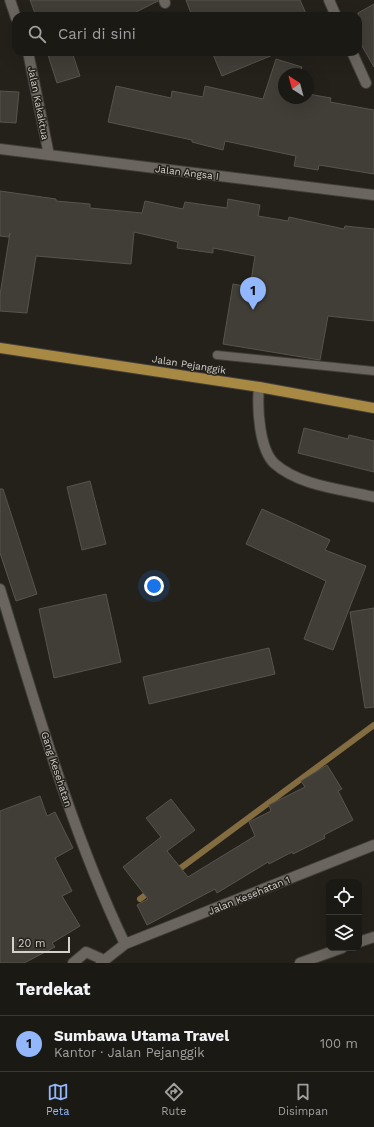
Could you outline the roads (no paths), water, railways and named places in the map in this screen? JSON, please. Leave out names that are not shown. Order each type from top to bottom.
[{"type":"main road","name":"Jalan Pejanggik","points":[[0,348],[259,387],[374,408]]},
{"type":"street","points":[[10,0],[14,12]]},
{"type":"street","points":[[328,0],[334,12]]},
{"type":"street","name":"Jalan Kakaktua","points":[[29,56],[49,155]]},
{"type":"street","points":[[354,56],[366,83]]},
{"type":"street","name":"Jalan Angsa I","points":[[0,149],[374,195]]},
{"type":"street","points":[[259,387],[257,403],[259,423],[267,452],[274,463],[297,478],[374,497]]},
{"type":"street","name":"Gang Kesehatan","points":[[0,589],[65,796],[107,906],[125,944]]},
{"type":"street","name":"Jalan Kesehatan 1","points":[[103,961],[125,944],[374,845]]},
{"type":"street","points":[[362,941],[374,937]]},
{"type":"street","points":[[300,963],[334,951]]},
{"type":"street","points":[[73,963],[86,952],[103,961]]},
{"type":"lane","points":[[217,355],[374,371]]},
{"type":"waterway","points":[[174,873],[374,725]]},
{"type":"waterway","points":[[140,899],[151,891]]},
{"type":"place","name":"Sumbawa Utama Travel","points":[[253,310]]}]
